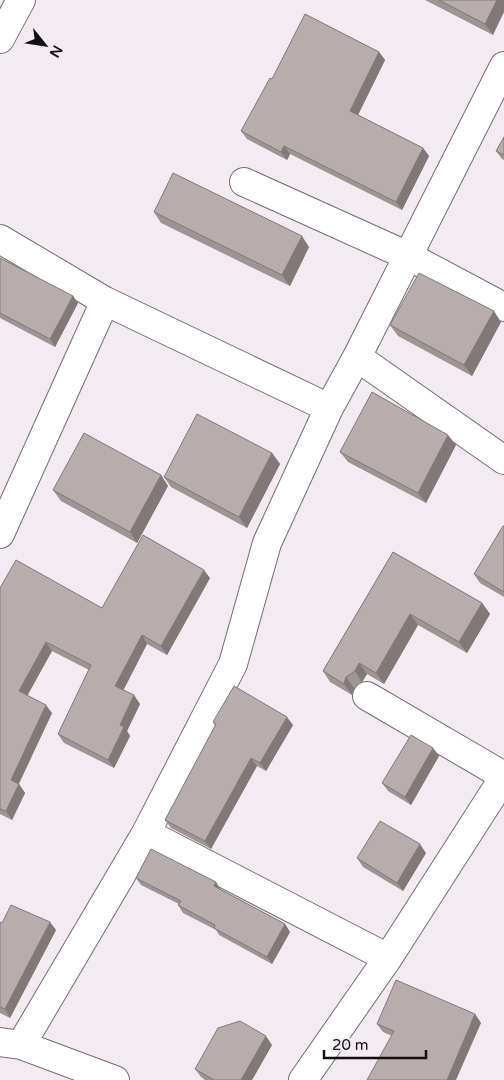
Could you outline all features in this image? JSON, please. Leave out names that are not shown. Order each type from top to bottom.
[{"type":"street","points":[[0,39],[21,0]]},
{"type":"street","points":[[115,1080],[11,1044],[146,833],[232,664],[267,543],[329,408],[504,66]]},
{"type":"street","points":[[244,182],[408,256],[504,307]]},
{"type":"street","points":[[0,238],[106,301],[329,408]]},
{"type":"street","points":[[0,534],[106,301]]},
{"type":"street","points":[[357,356],[504,460]]},
{"type":"street","points":[[303,1080],[388,958],[502,782],[367,696]]},
{"type":"street","points":[[146,833],[388,958]]},
{"type":"building","points":[[439,0],[497,0],[485,24]]},
{"type":"building","points":[[305,14],[379,52],[350,111],[423,148],[396,202],[284,146],[281,152],[241,131],[270,78],[272,79]]},
{"type":"building","points":[[504,137],[504,155],[496,151]]},
{"type":"building","points":[[173,173],[302,236],[282,275],[154,212]]},
{"type":"building","points":[[0,258],[73,296],[50,339],[0,313]]},
{"type":"building","points":[[419,273],[494,311],[464,365],[390,325]]},
{"type":"building","points":[[372,392],[448,435],[418,493],[340,452]]},
{"type":"building","points":[[197,414],[272,453],[239,517],[164,477]]},
{"type":"building","points":[[84,433],[161,475],[130,532],[53,490]]},
{"type":"building","points":[[504,526],[504,592],[474,574]]},
{"type":"building","points":[[143,535],[204,570],[161,646],[142,635],[115,686],[134,695],[120,725],[124,727],[108,760],[58,734],[91,665],[46,642],[19,691],[46,705],[11,780],[19,784],[6,811],[0,809],[0,588],[16,560],[102,608]]},
{"type":"building","points":[[393,552],[482,603],[459,642],[410,614],[376,673],[359,663],[355,671],[346,677],[344,684],[323,671]]},
{"type":"building","points":[[234,686],[287,717],[260,763],[251,758],[205,841],[165,820],[216,724],[213,722]]},
{"type":"building","points":[[411,735],[433,748],[405,797],[382,783]]},
{"type":"building","points":[[380,821],[420,844],[397,883],[357,858]]},
{"type":"building","points":[[151,849],[216,882],[214,886],[285,924],[267,957],[214,928],[215,925],[178,905],[181,901],[136,878]]},
{"type":"building","points":[[11,905],[50,922],[5,1009],[0,1007],[0,922],[2,923]]},
{"type":"building","points":[[396,980],[475,1014],[447,1080],[367,1080],[394,1031],[377,1024]]},
{"type":"building","points":[[240,1021],[266,1036],[241,1080],[214,1080],[195,1069],[218,1028]]}]
